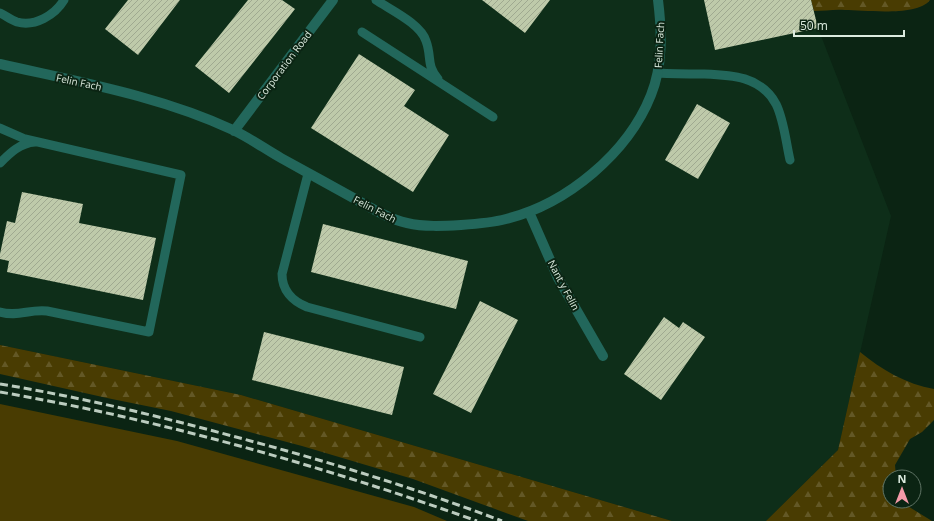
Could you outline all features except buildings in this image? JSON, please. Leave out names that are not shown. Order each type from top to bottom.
[{"type":"street","name":"Corporation Road","points":[[234,131],[333,0]]},
{"type":"street","name":"Felin Fach","points":[[0,64],[133,94],[176,108],[234,131],[308,174],[388,217],[405,223],[422,226],[483,224],[507,219],[529,212],[553,200],[572,188],[602,165],[619,148],[640,118],[651,95],[658,73],[661,25],[658,0]]},
{"type":"street","name":"Nant y Felin","points":[[529,212],[558,278],[604,356]]},
{"type":"lane","points":[[0,14],[16,22],[25,24],[44,19],[60,7],[64,0]]},
{"type":"lane","points":[[376,0],[415,26],[424,36],[427,42],[431,68],[442,84]]},
{"type":"lane","points":[[362,32],[493,117]]},
{"type":"lane","points":[[658,73],[722,75],[745,78],[755,82],[770,95],[776,104],[780,114],[790,160]]},
{"type":"lane","points":[[0,128],[25,139],[181,175],[148,332],[47,311],[38,310],[17,315],[0,312]]},
{"type":"lane","points":[[0,164],[16,148],[30,142],[38,142]]},
{"type":"lane","points":[[308,174],[283,268],[282,280],[288,294],[298,304],[307,307],[420,337]]},
{"type":"shaded area","points":[[0,0],[811,0],[818,28],[891,216],[838,450],[766,521],[672,521],[241,395],[0,345]]},
{"type":"green space","points":[[811,0],[930,0],[914,9],[903,11],[814,11]]},
{"type":"green space","points":[[0,345],[241,395],[672,521],[528,521],[413,479],[302,446],[171,411],[0,374]]},
{"type":"green space","points":[[860,352],[877,365],[904,380],[934,389],[934,420],[922,432],[910,439],[895,465],[895,469],[882,469],[882,509],[912,509],[932,521],[766,521],[838,450]]},
{"type":"green space","points":[[0,404],[177,441],[414,507],[447,521],[0,521]]},
{"type":"railway","points":[[0,384],[119,408],[270,446],[403,486],[502,521]]},
{"type":"railway","points":[[0,392],[121,416],[241,446],[301,463],[477,521]]}]
